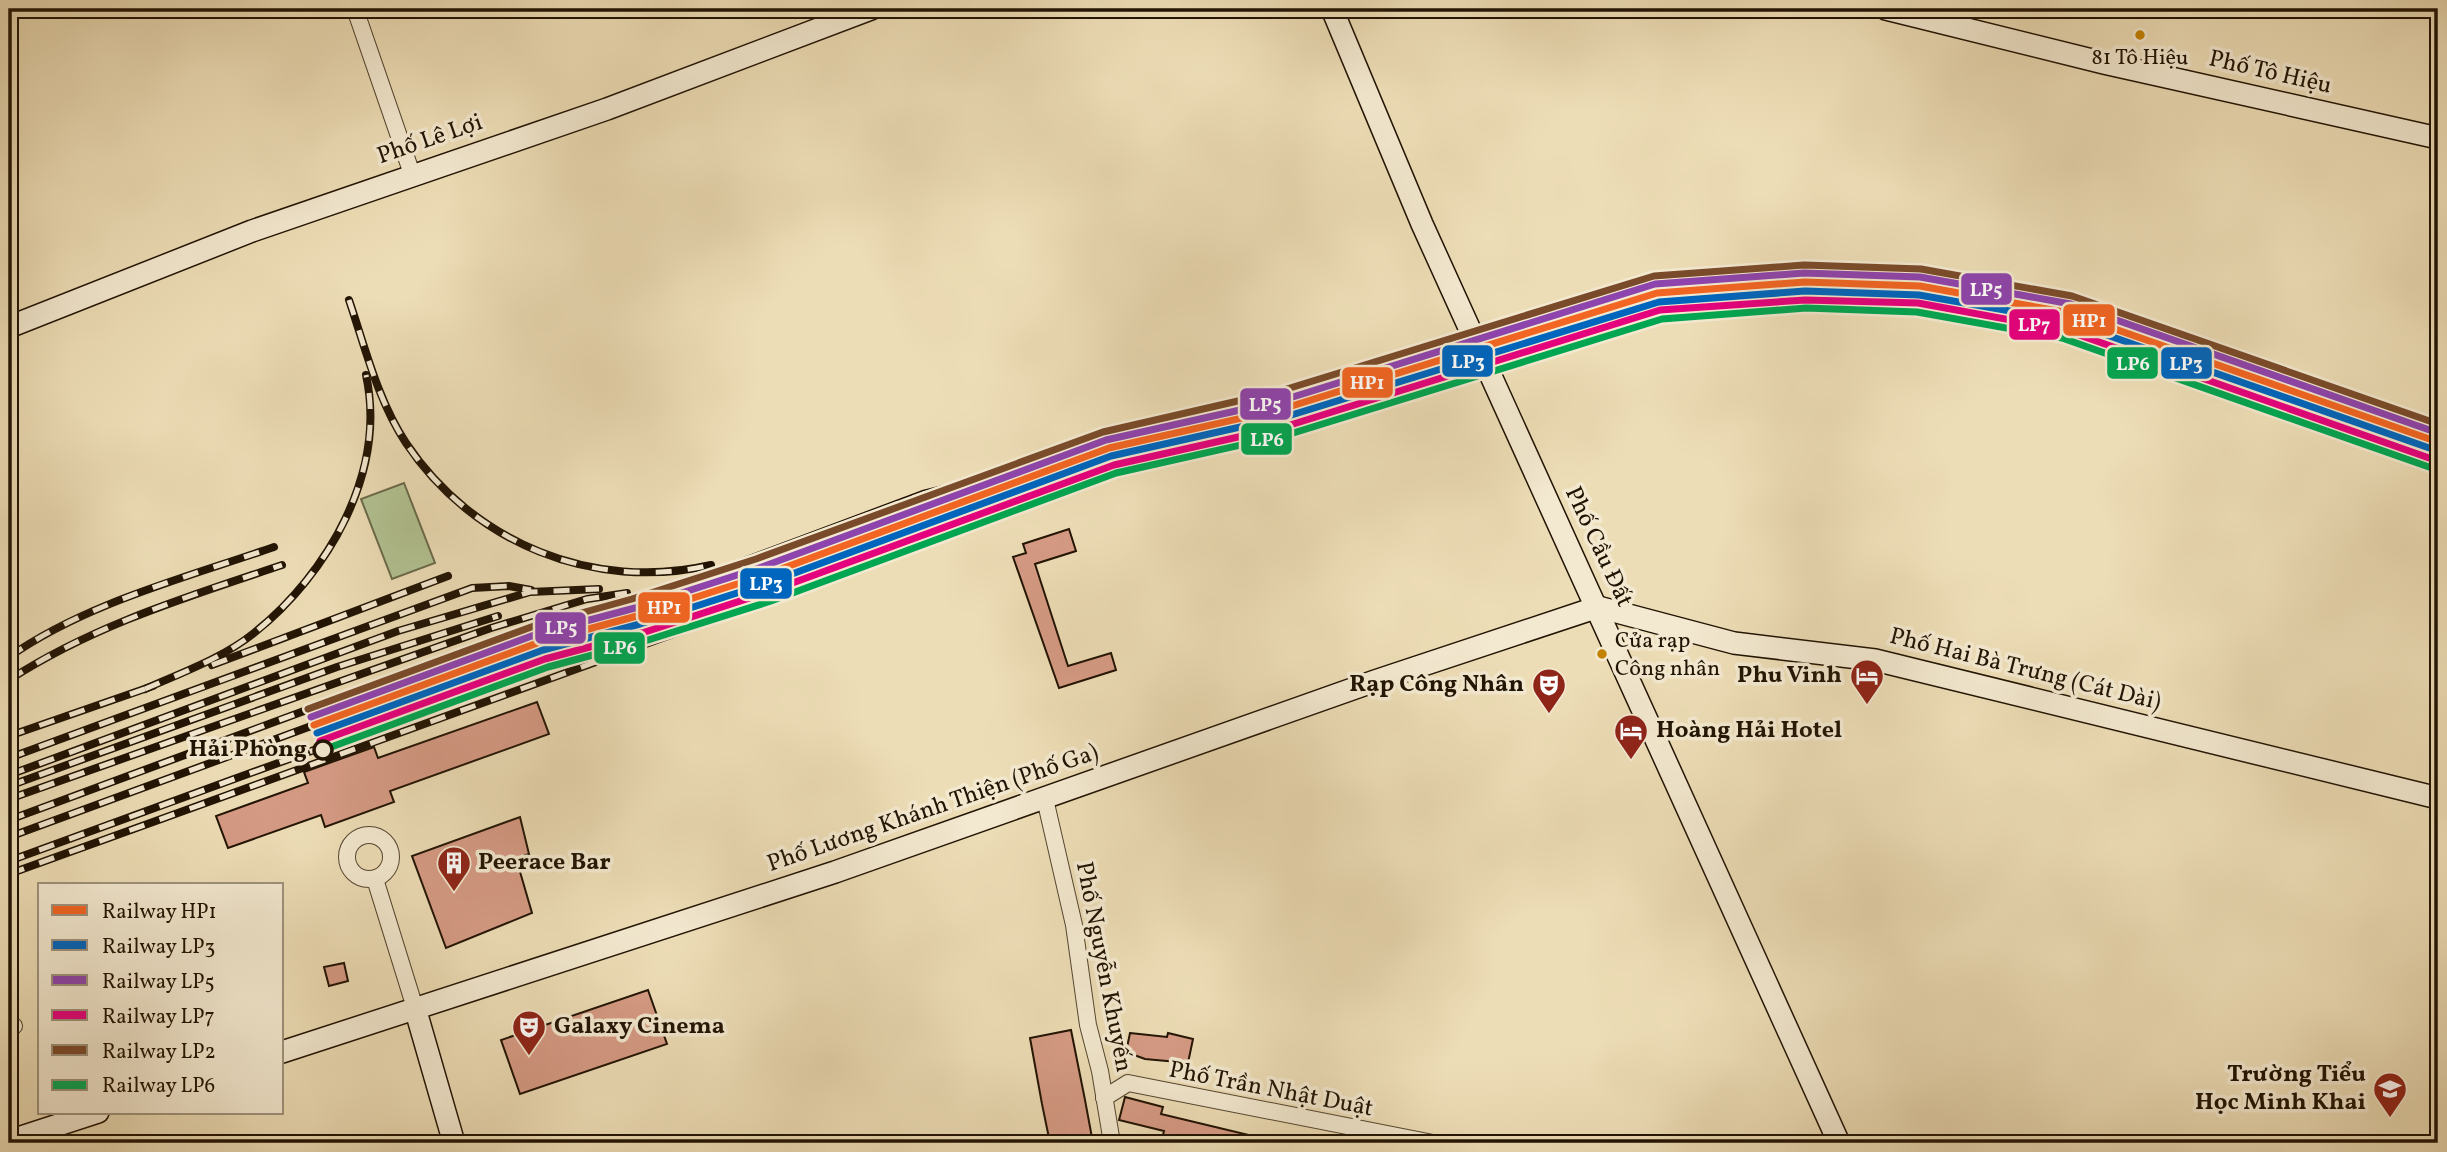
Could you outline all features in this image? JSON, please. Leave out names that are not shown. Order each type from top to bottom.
[{"type":"main road","name":"Phố Lê Lợi","points":[[9,327],[241,235],[607,109],[871,9]]},
{"type":"main road","name":"Phố Cầu Đất","points":[[1332,9],[1422,224],[1839,1143]]},
{"type":"main road","name":"Phố Tô Hiệu","points":[[1886,9],[2104,63],[2438,138]]},
{"type":"main road","name":"Phố Hai Bà Trưng (Cát Dài)","points":[[1598,607],[1734,643],[1875,660],[2438,798]]},
{"type":"main road","name":"Phố Lương Khánh Thiện (Phố Ga)","points":[[284,1051],[822,876],[1375,681],[1598,607]]},
{"type":"main road","points":[[415,1008],[454,1143]]},
{"type":"main road","points":[[9,1141],[92,1114]]},
{"type":"street","points":[[355,9],[412,174]]},
{"type":"street","name":"Phố Nguyễn Khuyến","points":[[1045,799],[1074,925],[1088,1025],[1100,1071],[1112,1143]]},
{"type":"street","points":[[375,878],[415,1008]]},
{"type":"street","name":"Phố Trần Nhật Duật","points":[[1100,1071],[1128,1083],[1433,1143]]},
{"type":"street","points":[[1104,1098],[1128,1083]]},
{"type":"green space","points":[[404,483],[435,563],[392,579],[361,499]]},
{"type":"building","points":[[1069,529],[1076,551],[1035,564],[1068,666],[1111,653],[1116,670],[1059,688],[1013,557],[1026,553],[1023,544]]},
{"type":"building","points":[[537,702],[549,734],[390,791],[394,802],[325,827],[321,815],[228,848],[216,816],[308,783],[304,772],[374,747],[378,758]]},
{"type":"building","points":[[520,817],[529,854],[516,858],[532,913],[446,948],[412,856]]},
{"type":"building","points":[[344,963],[348,981],[329,986],[324,967]]},
{"type":"building","points":[[648,990],[667,1044],[520,1094],[501,1040]]},
{"type":"building","points":[[1071,1030],[1093,1143],[1050,1143],[1042,1104],[1030,1038]]},
{"type":"building","points":[[1130,1033],[1167,1037],[1168,1033],[1193,1039],[1188,1063],[1145,1059],[1126,1052]]},
{"type":"building","points":[[1125,1097],[1163,1107],[1161,1114],[1257,1137],[1256,1143],[1161,1143],[1164,1131],[1119,1120]]},
{"type":"railway","points":[[349,300],[373,373],[396,427],[434,478],[465,508],[501,533],[539,552],[580,565],[623,571],[667,572],[711,565]]},
{"type":"railway","points":[[145,689],[187,671],[242,642],[281,609],[306,581],[346,518],[359,484],[368,448],[370,412],[366,375]]},
{"type":"railway","points":[[9,874],[1216,438],[1327,394]]},
{"type":"railway","points":[[9,820],[504,637],[704,576],[923,494],[1109,448]]},
{"type":"railway","points":[[9,861],[1023,492],[1152,451]]},
{"type":"railway","points":[[9,657],[70,621],[103,607],[274,547]]},
{"type":"railway","points":[[9,680],[74,643],[108,628],[176,601],[282,565]]},
{"type":"railway","points":[[212,665],[448,576]]},
{"type":"railway","points":[[9,758],[472,588],[509,586],[531,590]]},
{"type":"railway","points":[[9,775],[398,631],[530,592],[599,589]]},
{"type":"railway","points":[[9,799],[491,628],[587,599],[627,593]]},
{"type":"railway","points":[[9,786],[337,667],[498,616]]},
{"type":"railway","points":[[9,736],[153,686]]},
{"type":"railway","points":[[9,837],[314,725]]},
{"type":"rail line","name":"LP2","points":[[308,709],[534,626],[632,599],[756,559],[1103,432],[1277,392],[1654,276],[1804,265],[1921,269],[2072,296],[2438,424]]},
{"type":"rail line","name":"LP5","points":[[311,717],[537,634],[635,608],[759,568],[1106,440],[1280,401],[1655,284],[1804,273],[1920,277],[2071,304],[2438,433]]},
{"type":"rail line","name":"HP1","points":[[314,725],[540,642],[637,616],[762,576],[1109,448],[1282,409],[1657,293],[1805,282],[1920,286],[2069,313],[2438,442]]},
{"type":"rail line","name":"LP3","points":[[317,733],[543,650],[640,624],[765,584],[1111,456],[1285,417],[1659,302],[1805,291],[1919,295],[2067,321],[2435,450]]},
{"type":"rail line","name":"LP7","points":[[320,741],[545,659],[642,633],[768,592],[1114,465],[1287,426],[1660,310],[1805,300],[1918,303],[2065,330],[2432,459]]},
{"type":"rail line","name":"LP6","points":[[323,750],[548,667],[645,641],[771,601],[1116,473],[1290,434],[1662,319],[1806,308],[1917,312],[2062,338],[2429,467]]},
{"type":"place","name":"81 Tô Hiệu","points":[[2140,35]]},
{"type":"place","name":"Cửa rạp Công nhân","points":[[1602,654]]},
{"type":"place","name":"Phu Vinh","points":[[1867,706]]},
{"type":"place","name":"Rạp Công Nhân","points":[[1549,715]]},
{"type":"place","name":"Hải Phòng","points":[[323,750]]},
{"type":"place","name":"Hoàng Hải Hotel","points":[[1631,761]]},
{"type":"place","name":"Peerace Bar","points":[[454,893]]},
{"type":"place","name":"Galaxy Cinema","points":[[529,1057]]},
{"type":"place","name":"Trường Tiểu Học Minh Khai","points":[[2390,1119]]}]
